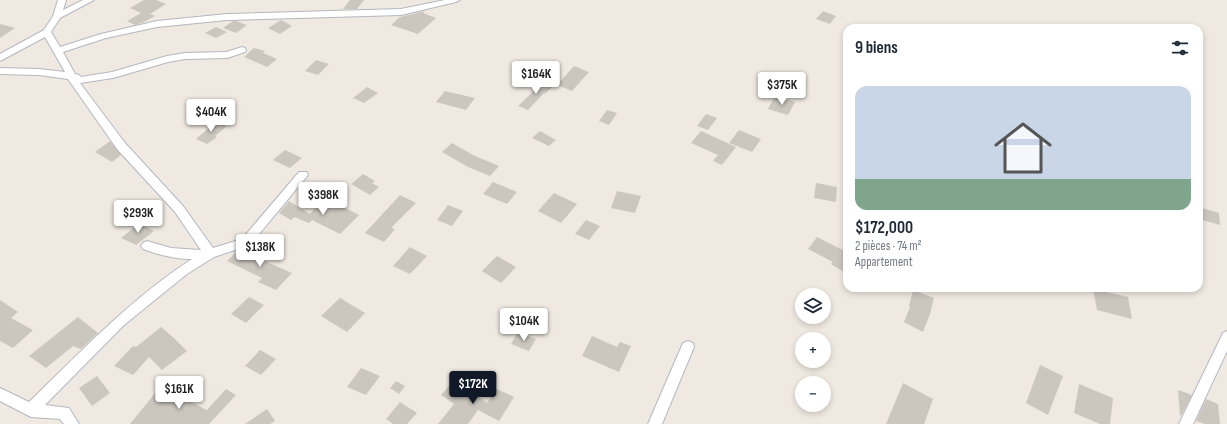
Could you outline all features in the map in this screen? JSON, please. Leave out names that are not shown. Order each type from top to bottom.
[{"type":"street","points":[[0,58],[46,32],[57,16],[62,0]]},
{"type":"street","points":[[57,16],[90,0]]},
{"type":"street","points":[[57,51],[104,36],[157,24],[227,17],[401,12],[456,0]]},
{"type":"street","points":[[46,32],[73,79],[121,146],[179,209],[210,254]]},
{"type":"street","points":[[0,71],[39,72],[73,79],[85,78],[113,75],[167,59],[185,56],[227,55],[242,50]]},
{"type":"street","points":[[31,410],[120,321],[183,272],[210,254],[246,242],[303,175]]},
{"type":"street","points":[[147,246],[179,255],[210,254]]},
{"type":"street","points":[[1186,424],[1227,337]]},
{"type":"street","points":[[654,424],[688,347]]},
{"type":"street","points":[[0,394],[31,410],[64,413],[72,424]]},
{"type":"building","points":[[144,0],[156,0],[166,4],[150,14],[155,16],[144,22],[135,25],[127,21],[141,13],[130,8]]},
{"type":"building","points":[[350,0],[364,0],[357,9],[343,9]]},
{"type":"building","points":[[425,11],[423,13],[436,18],[418,34],[391,25],[400,17]]},
{"type":"building","points":[[823,11],[836,16],[830,24],[816,19]]},
{"type":"building","points":[[281,20],[292,26],[280,34],[268,28]]},
{"type":"building","points":[[233,21],[247,25],[236,33],[223,28]]},
{"type":"building","points":[[0,24],[15,28],[0,38]]},
{"type":"building","points":[[216,27],[227,32],[216,38],[205,33]]},
{"type":"building","points":[[254,48],[265,51],[263,53],[277,59],[267,67],[244,57]]},
{"type":"building","points":[[316,60],[329,64],[318,75],[305,71]]},
{"type":"building","points":[[574,66],[589,72],[572,91],[557,85]]},
{"type":"building","points":[[544,81],[554,85],[528,110],[518,106]]},
{"type":"building","points":[[367,87],[378,93],[364,103],[353,98]]},
{"type":"building","points":[[445,91],[475,98],[466,110],[436,102]]},
{"type":"building","points":[[775,96],[795,102],[788,115],[768,109]]},
{"type":"building","points":[[607,110],[617,113],[609,125],[599,121]]},
{"type":"building","points":[[706,114],[717,118],[708,130],[697,126]]},
{"type":"building","points":[[216,122],[227,126],[215,136],[217,137],[207,144],[196,139]]},
{"type":"building","points":[[739,130],[761,139],[752,152],[729,143]]},
{"type":"building","points":[[540,131],[556,140],[549,146],[532,138]]},
{"type":"building","points":[[701,131],[736,147],[722,165],[713,161],[718,155],[691,143]]},
{"type":"building","points":[[110,141],[121,155],[112,162],[95,152]]},
{"type":"building","points":[[452,143],[473,155],[499,166],[490,176],[468,167],[442,152]]},
{"type":"building","points":[[285,150],[302,158],[290,168],[273,160]]},
{"type":"building","points":[[363,174],[375,181],[372,183],[379,187],[370,195],[351,184]]},
{"type":"building","points":[[493,182],[517,192],[507,204],[483,194]]},
{"type":"building","points":[[816,183],[837,187],[836,202],[814,198]]},
{"type":"building","points":[[617,191],[641,196],[635,213],[611,208]]},
{"type":"building","points":[[554,193],[577,204],[561,223],[538,211]]},
{"type":"building","points":[[400,195],[416,203],[391,228],[395,229],[384,242],[365,233]]},
{"type":"building","points":[[289,201],[310,214],[320,203],[329,207],[334,202],[359,215],[340,234],[312,220],[309,223],[294,217],[291,220],[279,213]]},
{"type":"building","points":[[448,205],[463,211],[452,226],[437,220]]},
{"type":"building","points":[[1203,208],[1219,213],[1220,225],[1203,220]]},
{"type":"building","points":[[586,220],[600,226],[589,240],[575,234]]},
{"type":"building","points":[[140,223],[154,231],[136,245],[121,238]]},
{"type":"building","points":[[817,237],[843,250],[843,272],[831,264],[833,262],[808,249]]},
{"type":"building","points":[[248,247],[262,254],[258,258],[292,273],[276,290],[258,282],[262,278],[227,261],[237,251]]},
{"type":"building","points":[[410,247],[427,256],[410,274],[393,266]]},
{"type":"building","points":[[497,256],[516,267],[501,283],[482,271]]},
{"type":"building","points":[[912,292],[918,292],[934,298],[923,332],[904,322],[910,307]]},
{"type":"building","points":[[1094,292],[1106,292],[1128,297],[1132,319],[1097,310]]},
{"type":"building","points":[[249,297],[264,305],[246,323],[231,314]]},
{"type":"building","points":[[340,298],[365,313],[347,332],[321,316]]},
{"type":"building","points":[[0,300],[18,312],[11,318],[33,330],[13,348],[0,341]]},
{"type":"building","points":[[78,317],[98,333],[81,349],[73,346],[46,368],[29,356]]},
{"type":"building","points":[[161,327],[187,351],[162,370],[149,357],[133,375],[114,366],[133,346],[136,347]]},
{"type":"building","points":[[518,332],[536,339],[529,351],[511,344]]},
{"type":"building","points":[[592,336],[617,347],[620,342],[631,346],[619,372],[582,356]]},
{"type":"building","points":[[260,350],[276,359],[261,375],[245,366]]},
{"type":"building","points":[[1040,365],[1063,376],[1048,415],[1026,403]]},
{"type":"building","points":[[361,368],[380,376],[366,395],[347,387]]},
{"type":"building","points":[[97,376],[110,393],[92,406],[79,388]]},
{"type":"building","points":[[454,380],[487,403],[497,389],[514,397],[499,421],[478,410],[468,424],[438,424],[454,404],[441,395]]},
{"type":"building","points":[[396,381],[405,386],[399,394],[390,388]]},
{"type":"building","points":[[903,383],[933,399],[924,424],[886,424]]},
{"type":"building","points":[[1079,384],[1113,398],[1110,424],[1100,424],[1074,413]]},
{"type":"building","points":[[160,387],[177,393],[176,395],[207,410],[226,389],[236,395],[209,424],[130,424]]},
{"type":"building","points":[[1178,390],[1192,395],[1181,416],[1180,415]]},
{"type":"building","points":[[1206,399],[1218,404],[1220,424],[1205,424],[1196,421]]},
{"type":"building","points":[[400,402],[417,413],[407,424],[393,424],[386,419]]},
{"type":"building","points":[[267,409],[275,421],[270,424],[245,424]]}]
